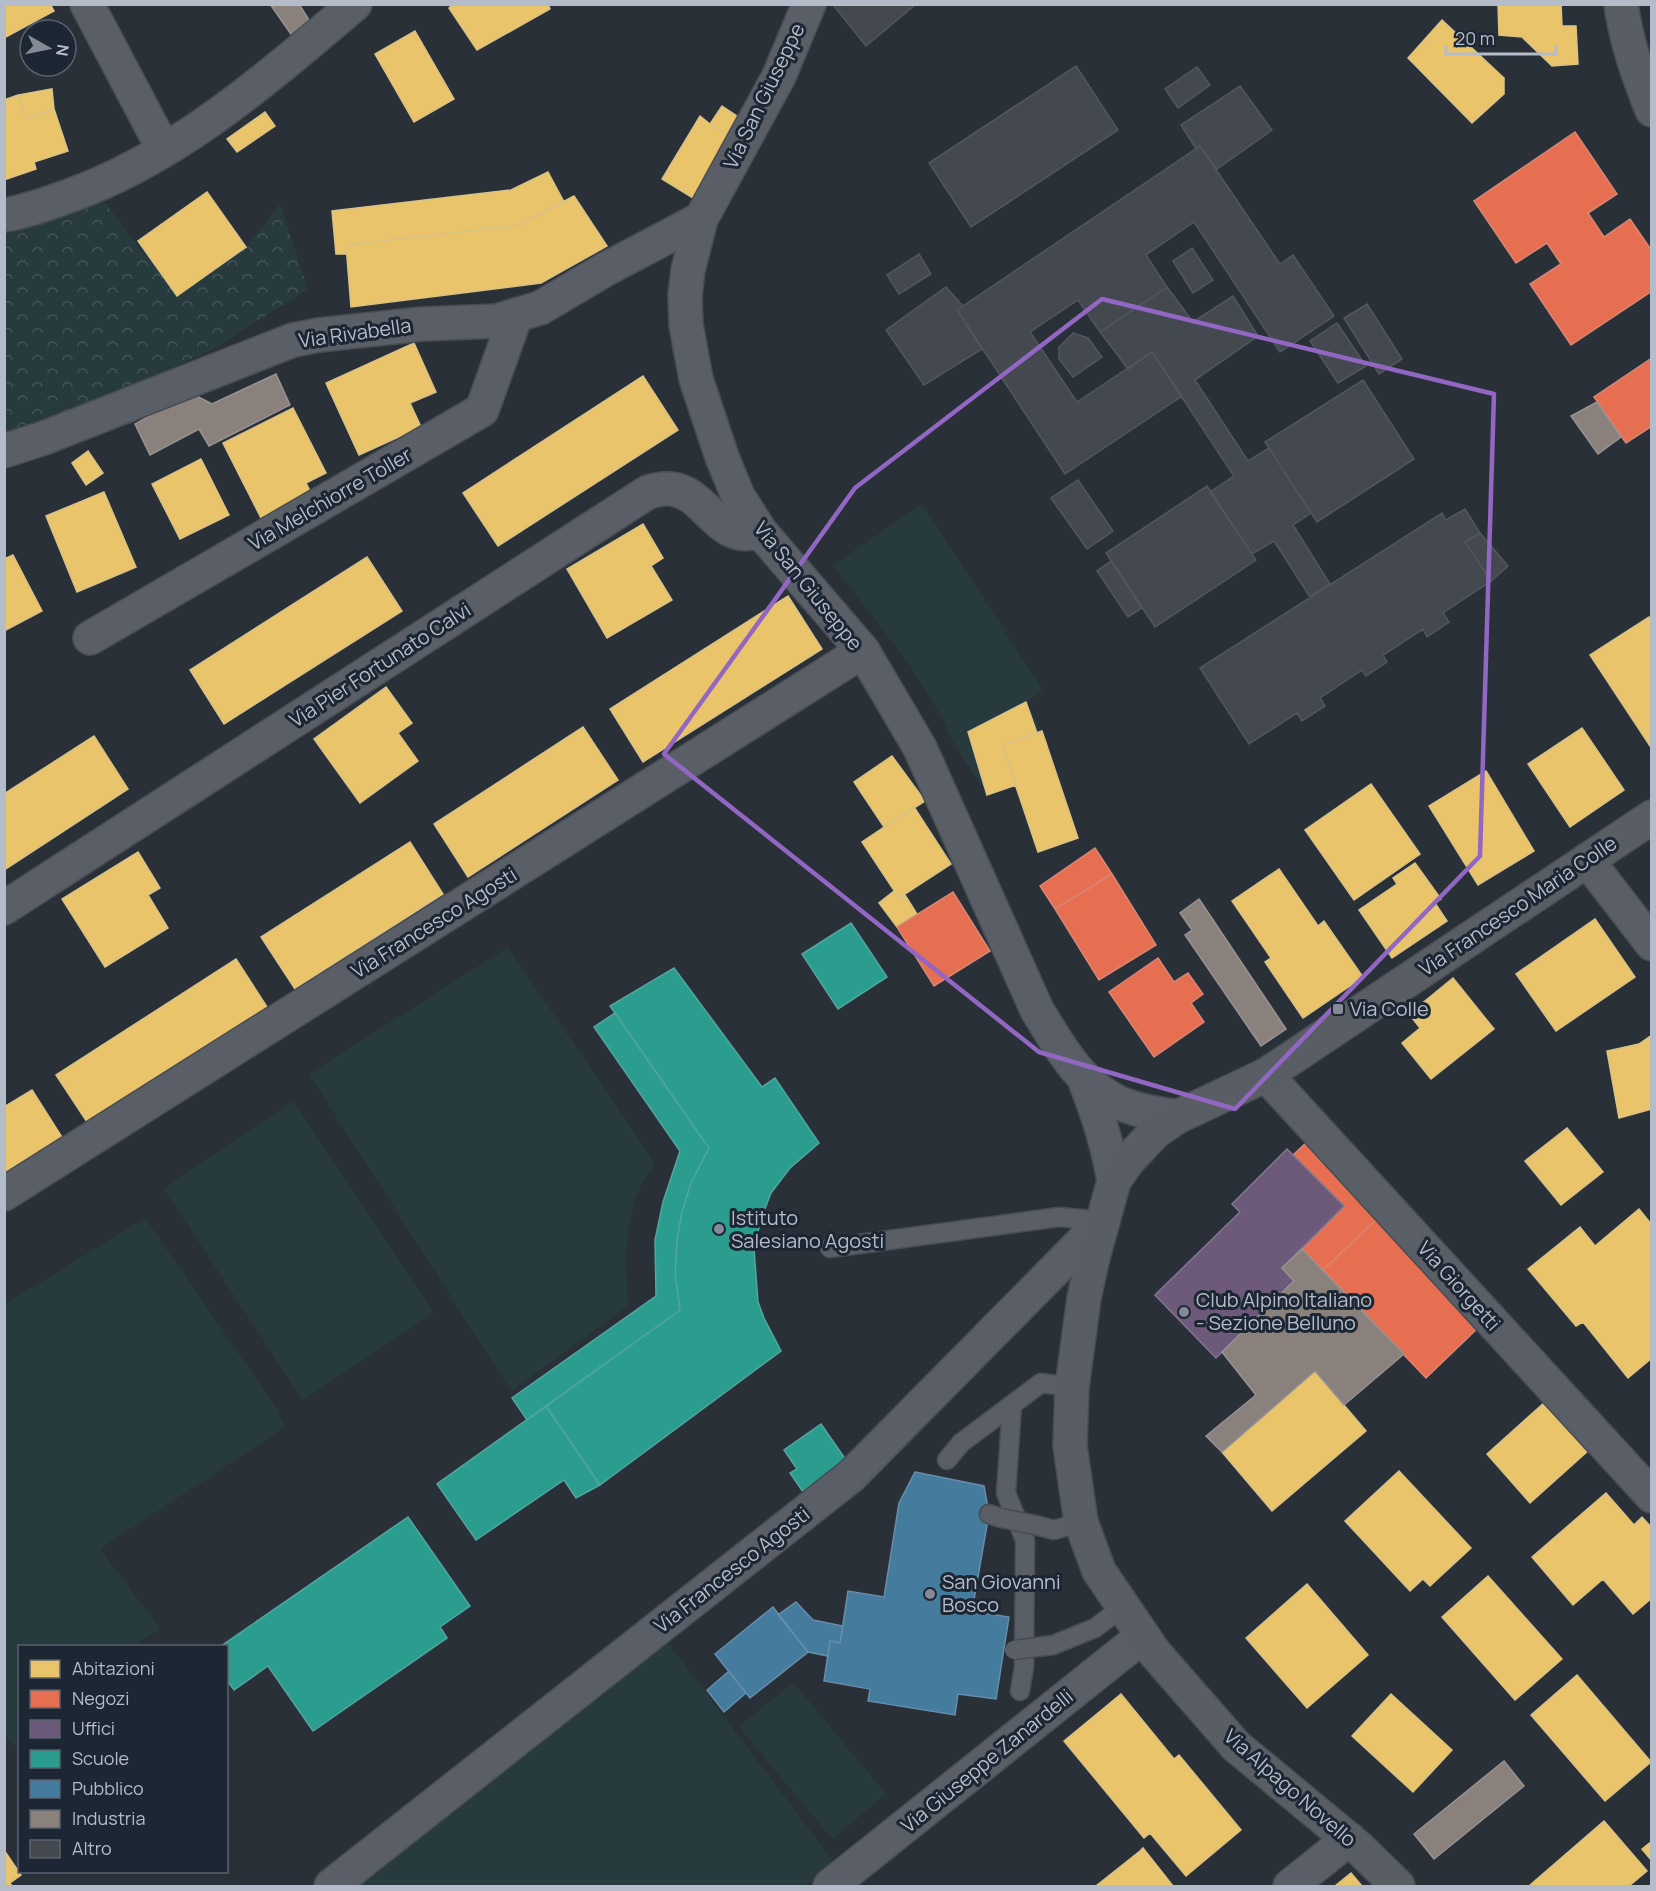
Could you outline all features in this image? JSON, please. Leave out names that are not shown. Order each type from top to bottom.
[{"type":"street","points":[[87,4],[164,150]]},
{"type":"street","points":[[4,215],[47,204],[86,190],[128,171],[164,150],[248,94],[355,4]]},
{"type":"street","name":"Via San Giuseppe","points":[[809,4],[779,76],[701,219],[691,252],[685,295],[686,325],[696,379],[722,457],[738,496],[760,531],[863,651],[923,753],[1037,1010],[1056,1042],[1085,1081],[1102,1123],[1114,1181]]},
{"type":"street","points":[[1621,4],[1636,71],[1652,110]]},
{"type":"street","name":"Via Rivabella","points":[[4,451],[44,438],[293,340],[422,324],[497,321],[540,308],[701,219]]},
{"type":"street","name":"Via Melchiorre Toller","points":[[90,638],[482,410],[516,315]]},
{"type":"street","name":"Via Pier Fortunato Calvi","points":[[4,908],[648,492],[672,489],[684,493],[735,533],[749,535],[760,531]]},
{"type":"street","name":"Via Francesco Agosti","points":[[4,1194],[863,651]]},
{"type":"street","name":"Via Francesco Maria Colle","points":[[1114,1181],[1140,1147],[1155,1132],[1177,1117],[1266,1075],[1652,817]]},
{"type":"street","points":[[1587,860],[1652,944]]},
{"type":"street","name":"Via Giorgetti","points":[[1266,1075],[1652,1496]]},
{"type":"street","name":"Via San Giuseppe","points":[[1085,1081],[1108,1098],[1126,1106],[1143,1112],[1177,1117]]},
{"type":"street","name":"Via Alpago Novello","points":[[1114,1181],[1084,1298],[1072,1387],[1070,1446],[1081,1522],[1099,1571],[1154,1652],[1236,1746],[1349,1839],[1398,1887]]},
{"type":"street","name":"Via Francesco Agosti","points":[[331,1887],[851,1476],[1103,1221]]},
{"type":"street","name":"Via Giuseppe Zanardelli","points":[[830,1887],[1143,1636]]},
{"type":"street","points":[[1290,1887],[1349,1839]]},
{"type":"lane","points":[[830,1248],[1059,1216],[1103,1221]]},
{"type":"lane","points":[[947,1460],[961,1443],[1041,1383],[1072,1387]]},
{"type":"lane","points":[[1012,1405],[1006,1493],[1025,1540],[1024,1656],[1020,1692]]},
{"type":"lane","points":[[995,1516],[1054,1530],[1081,1522]]},
{"type":"lane","points":[[1009,1649],[1053,1645],[1095,1628],[1124,1606]]},
{"type":"highlighted area","points":[[1102,299],[1494,394],[1480,856],[1235,1109],[1039,1052],[664,754],[855,488]]},
{"type":"green space","points":[[104,202],[177,296],[246,247],[280,204],[308,289],[211,350],[26,435],[5,441],[5,228]]},
{"type":"green space","points":[[922,504],[1043,690],[1026,702],[1042,731],[1078,838],[1038,852],[1016,786],[987,795],[953,742],[944,721],[909,664],[833,565]]},
{"type":"green space","points":[[508,947],[655,1163],[636,1197],[631,1214],[626,1268],[628,1306],[511,1391],[309,1074]]},
{"type":"green space","points":[[293,1101],[434,1313],[303,1400],[163,1188]]},
{"type":"green space","points":[[145,1218],[275,1406],[285,1427],[100,1549],[160,1629],[136,1645],[18,1645],[18,1746],[11,1742],[4,1732],[5,1304]]},
{"type":"green space","points":[[658,1630],[835,1863],[805,1886],[315,1886]]},
{"type":"green space","points":[[793,1682],[886,1794],[832,1839],[739,1727]]},
{"type":"building: Abitazioni","points":[[4,4],[50,4],[54,11],[41,18],[18,18],[18,30],[4,38]]},
{"type":"building: Abitazioni","points":[[453,4],[548,4],[550,9],[477,50],[449,8]]},
{"type":"building: Abitazioni","points":[[1498,4],[1561,4],[1562,26],[1576,26],[1578,64],[1552,66],[1522,37],[1499,35]]},
{"type":"building: Abitazioni","points":[[1442,20],[1504,78],[1504,94],[1472,123],[1408,58]]},
{"type":"building: Abitazioni","points":[[415,31],[454,99],[414,122],[375,54]]},
{"type":"building: Abitazioni","points":[[52,89],[54,109],[26,119],[18,95]]},
{"type":"building: Abitazioni","points":[[18,95],[26,119],[54,109],[68,151],[34,162],[36,169],[4,180],[4,100]]},
{"type":"building: Abitazioni","points":[[722,106],[749,124],[737,141],[710,124]]},
{"type":"building: Abitazioni","points":[[265,112],[275,126],[237,152],[227,139]]},
{"type":"building: Abitazioni","points":[[700,116],[737,141],[701,203],[662,179]]},
{"type":"building: Abitazioni","points":[[548,172],[564,202],[519,225],[346,245],[346,254],[336,254],[332,211],[511,190]]},
{"type":"building: Abitazioni","points":[[207,192],[246,247],[177,296],[138,241]]},
{"type":"building: Abitazioni","points":[[574,196],[607,246],[541,283],[351,307],[346,245],[519,225]]},
{"type":"building: Abitazioni","points":[[414,343],[436,392],[410,403],[421,427],[359,455],[326,383]]},
{"type":"building: Abitazioni","points":[[643,376],[678,430],[498,546],[463,493]]},
{"type":"building: Abitazioni","points":[[293,408],[326,473],[306,483],[311,493],[261,518],[223,443]]},
{"type":"building: Abitazioni","points":[[88,451],[103,473],[86,485],[72,463]]},
{"type":"building: Abitazioni","points":[[201,459],[229,515],[180,539],[152,484]]},
{"type":"building: Abitazioni","points":[[104,492],[136,567],[77,592],[46,516]]},
{"type":"building: Abitazioni","points":[[643,524],[663,558],[651,566],[672,600],[607,638],[567,569]]},
{"type":"building: Abitazioni","points":[[13,555],[42,611],[4,631],[4,559]]},
{"type":"building: Abitazioni","points":[[367,557],[402,611],[224,724],[190,670]]},
{"type":"building: Abitazioni","points":[[788,596],[822,649],[643,762],[610,709]]},
{"type":"building: Abitazioni","points":[[1649,617],[1652,621],[1652,749],[1590,655]]},
{"type":"building: Abitazioni","points":[[386,687],[412,723],[398,733],[418,761],[360,803],[314,739]]},
{"type":"building: Abitazioni","points":[[1026,702],[1037,733],[1002,745],[1016,785],[987,795],[968,732]]},
{"type":"building: Abitazioni","points":[[583,727],[618,780],[468,877],[434,824]]},
{"type":"building: Abitazioni","points":[[1582,728],[1624,790],[1570,827],[1528,764]]},
{"type":"building: Abitazioni","points":[[1042,731],[1078,838],[1038,852],[1002,745]]},
{"type":"building: Abitazioni","points":[[94,736],[128,789],[4,870],[4,794]]},
{"type":"building: Abitazioni","points":[[892,756],[925,801],[884,827],[854,782]]},
{"type":"building: Abitazioni","points":[[1486,771],[1534,851],[1478,885],[1429,806]]},
{"type":"building: Abitazioni","points":[[1371,784],[1420,854],[1354,900],[1305,830]]},
{"type":"building: Abitazioni","points":[[914,807],[951,864],[899,898],[862,842]]},
{"type":"building: Abitazioni","points":[[410,842],[443,894],[295,989],[261,937]]},
{"type":"building: Abitazioni","points":[[138,852],[160,888],[148,895],[168,928],[105,967],[62,899]]},
{"type":"building: Abitazioni","points":[[1415,863],[1441,899],[1435,903],[1447,921],[1392,958],[1359,910],[1397,884],[1393,878]]},
{"type":"building: Abitazioni","points":[[1279,869],[1318,926],[1324,921],[1363,977],[1303,1018],[1265,962],[1271,958],[1232,901]]},
{"type":"building: Abitazioni","points":[[894,891],[899,898],[905,895],[917,914],[897,927],[879,903]]},
{"type":"building: Abitazioni","points":[[1595,919],[1635,977],[1556,1031],[1516,974]]},
{"type":"building: Abitazioni","points":[[236,959],[269,1010],[89,1125],[56,1075]]},
{"type":"building: Abitazioni","points":[[1453,978],[1494,1029],[1431,1079],[1402,1043],[1420,1028],[1409,1014]]},
{"type":"building: Abitazioni","points":[[1652,1035],[1652,1109],[1619,1118],[1607,1051],[1639,1044]]},
{"type":"building: Abitazioni","points":[[32,1090],[65,1142],[4,1179],[4,1107]]},
{"type":"building: Abitazioni","points":[[1567,1128],[1603,1172],[1561,1205],[1525,1161]]},
{"type":"building: Abitazioni","points":[[1639,1209],[1652,1225],[1652,1358],[1628,1378],[1583,1322],[1576,1326],[1528,1269],[1580,1227],[1595,1246]]},
{"type":"building: Abitazioni","points":[[1315,1371],[1366,1431],[1272,1511],[1222,1452]]},
{"type":"building: Abitazioni","points":[[1545,1402],[1589,1450],[1530,1503],[1487,1454]]},
{"type":"building: Abitazioni","points":[[1399,1471],[1471,1548],[1430,1586],[1423,1579],[1410,1591],[1345,1521]]},
{"type":"building: Abitazioni","points":[[1606,1493],[1634,1525],[1642,1517],[1652,1528],[1652,1598],[1633,1614],[1603,1579],[1573,1605],[1532,1557]]},
{"type":"building: Abitazioni","points":[[1488,1576],[1562,1659],[1515,1700],[1442,1617]]},
{"type":"building: Abitazioni","points":[[1307,1584],[1368,1655],[1307,1708],[1246,1638]]},
{"type":"building: Abitazioni","points":[[1577,1675],[1651,1762],[1605,1801],[1531,1715]]},
{"type":"building: Abitazioni","points":[[1121,1694],[1174,1759],[1179,1755],[1241,1830],[1186,1876],[1150,1833],[1144,1838],[1064,1741]]},
{"type":"building: Abitazioni","points":[[1391,1694],[1452,1750],[1413,1792],[1352,1736]]},
{"type":"building: Abitazioni","points":[[1604,1821],[1647,1871],[1629,1886],[1529,1886]]},
{"type":"building: Abitazioni","points":[[1652,1841],[1652,1861],[1642,1849]]},
{"type":"building: Abitazioni","points":[[1143,1848],[1173,1886],[1096,1886],[1140,1851]]},
{"type":"building: Abitazioni","points":[[4,1850],[21,1875],[10,1883],[12,1886],[4,1886]]},
{"type":"building: Abitazioni","points":[[1351,1873],[1362,1886],[1335,1886]]},
{"type":"building: Negozi","points":[[1575,132],[1617,194],[1588,213],[1604,237],[1630,219],[1652,251],[1652,291],[1571,345],[1530,284],[1561,264],[1547,243],[1516,263],[1474,201]]},
{"type":"building: Negozi","points":[[1652,358],[1652,426],[1626,443],[1594,397]]},
{"type":"building: Negozi","points":[[1095,848],[1112,874],[1055,909],[1040,886]]},
{"type":"building: Negozi","points":[[1112,874],[1156,945],[1099,980],[1055,909]]},
{"type":"building: Negozi","points":[[953,892],[990,951],[934,986],[897,927]]},
{"type":"building: Negozi","points":[[1158,958],[1174,982],[1188,973],[1203,994],[1191,1003],[1204,1022],[1154,1057],[1109,992]]},
{"type":"building: Negozi","points":[[1309,1140],[1378,1218],[1323,1270],[1302,1249],[1344,1206],[1293,1155]]},
{"type":"building: Negozi","points":[[1378,1218],[1481,1325],[1426,1378],[1323,1270]]},
{"type":"building: Uffici","points":[[1287,1149],[1344,1206],[1282,1268],[1294,1281],[1216,1358],[1155,1295],[1240,1212],[1232,1204]]},
{"type":"building: Scuole","points":[[851,923],[887,977],[838,1009],[802,954]]},
{"type":"building: Scuole","name":"Istituto Salesiano Agosti","points":[[674,968],[762,1087],[775,1078],[819,1143],[790,1168],[771,1193],[761,1219],[754,1249],[758,1302],[781,1351],[600,1485],[546,1406],[680,1310],[675,1273],[682,1212],[691,1183],[709,1148],[610,1006]]},
{"type":"building: Scuole","points":[[615,1013],[709,1148],[691,1183],[682,1212],[675,1273],[680,1310],[527,1420],[512,1398],[656,1296],[655,1240],[663,1202],[680,1151],[594,1027]]},
{"type":"building: Scuole","points":[[546,1406],[600,1485],[576,1498],[564,1480],[476,1540],[437,1484]]},
{"type":"building: Scuole","points":[[821,1424],[846,1460],[808,1499],[790,1473],[797,1469],[784,1450]]},
{"type":"building: Scuole","points":[[408,1517],[470,1606],[440,1627],[447,1638],[313,1731],[268,1666],[234,1690],[228,1682],[228,1645],[222,1645]]},
{"type":"building: Pubblico","name":"San Giovanni Bosco","points":[[915,1472],[984,1486],[989,1514],[972,1611],[1009,1617],[996,1699],[958,1694],[955,1715],[868,1701],[870,1689],[824,1681],[830,1641],[840,1643],[848,1591],[884,1597],[899,1503]]},
{"type":"building: Pubblico","points":[[796,1602],[813,1620],[843,1626],[840,1643],[830,1641],[828,1656],[808,1652],[778,1615]]},
{"type":"building: Pubblico","points":[[773,1607],[808,1652],[750,1698],[715,1654]]},
{"type":"building: Pubblico","points":[[729,1671],[746,1693],[724,1712],[707,1690]]},
{"type":"building: Industria","points":[[270,4],[299,4],[309,20],[293,37]]},
{"type":"building: Industria","points":[[276,374],[290,405],[209,446],[199,429],[150,455],[135,424],[191,393],[212,404]]},
{"type":"building: Industria","points":[[1597,402],[1621,437],[1598,454],[1571,416]]},
{"type":"building: Industria","points":[[1199,899],[1286,1029],[1261,1046],[1185,935],[1192,930],[1180,913]]},
{"type":"building: Industria","points":[[1302,1249],[1404,1354],[1344,1405],[1315,1371],[1222,1452],[1206,1436],[1256,1395],[1222,1352],[1294,1281],[1282,1268]]},
{"type":"building: Industria","points":[[1504,1761],[1524,1786],[1434,1859],[1414,1834]]},
{"type":"building: Altro","points":[[835,4],[916,4],[866,46],[834,6]]},
{"type":"building: Altro","points":[[1076,66],[1118,130],[971,227],[929,163]]},
{"type":"building: Altro","points":[[1197,67],[1210,85],[1178,108],[1165,89]]},
{"type":"building: Altro","points":[[1240,86],[1272,130],[1217,169],[1200,146],[1196,149],[1181,125]]},
{"type":"building: Altro","points":[[1200,146],[1280,264],[1293,255],[1334,316],[1280,352],[1194,222],[1146,255],[1167,287],[1100,332],[1078,300],[1030,332],[1077,402],[1152,352],[1182,396],[1065,474],[957,310]]},
{"type":"building: Altro","points":[[1192,248],[1213,280],[1193,293],[1173,261]]},
{"type":"building: Altro","points":[[919,254],[931,274],[899,294],[887,275]]},
{"type":"building: Altro","points":[[946,287],[963,306],[957,310],[982,349],[924,385],[886,330]]},
{"type":"building: Altro","points":[[1167,287],[1193,322],[1233,296],[1258,336],[1195,380],[1248,461],[1269,448],[1311,513],[1293,525],[1330,584],[1310,597],[1274,541],[1252,554],[1210,492],[1234,476],[1152,352],[1128,369],[1100,332]]},
{"type":"building: Altro","points":[[1367,304],[1402,359],[1379,374],[1344,318]]},
{"type":"building: Altro","points":[[1337,323],[1366,366],[1338,383],[1310,341]]},
{"type":"building: Altro","points":[[1073,333],[1088,338],[1102,357],[1073,377],[1059,359],[1059,347]]},
{"type":"building: Altro","points":[[1363,380],[1414,459],[1317,522],[1265,442]]},
{"type":"building: Altro","points":[[1078,480],[1113,531],[1087,549],[1051,498]]},
{"type":"building: Altro","points":[[1207,486],[1256,560],[1155,627],[1106,553]]},
{"type":"building: Altro","points":[[1465,509],[1480,533],[1465,542],[1491,581],[1443,613],[1449,622],[1427,637],[1423,629],[1383,655],[1387,662],[1366,676],[1362,670],[1320,698],[1325,706],[1302,721],[1297,713],[1249,744],[1200,668],[1442,513],[1446,520]]},
{"type":"building: Altro","points":[[1480,533],[1508,566],[1491,581],[1465,542]]},
{"type":"building: Altro","points":[[1111,561],[1142,608],[1128,617],[1097,571]]},
{"type":"place","name":"Via Colle","points":[[1338,1009]]},
{"type":"place","name":"Istituto Salesiano Agosti","points":[[719,1229]]},
{"type":"place","name":"Club Alpino Italiano - Sezione Belluno","points":[[1184,1312]]},
{"type":"place","name":"San Giovanni Bosco","points":[[930,1594]]}]
